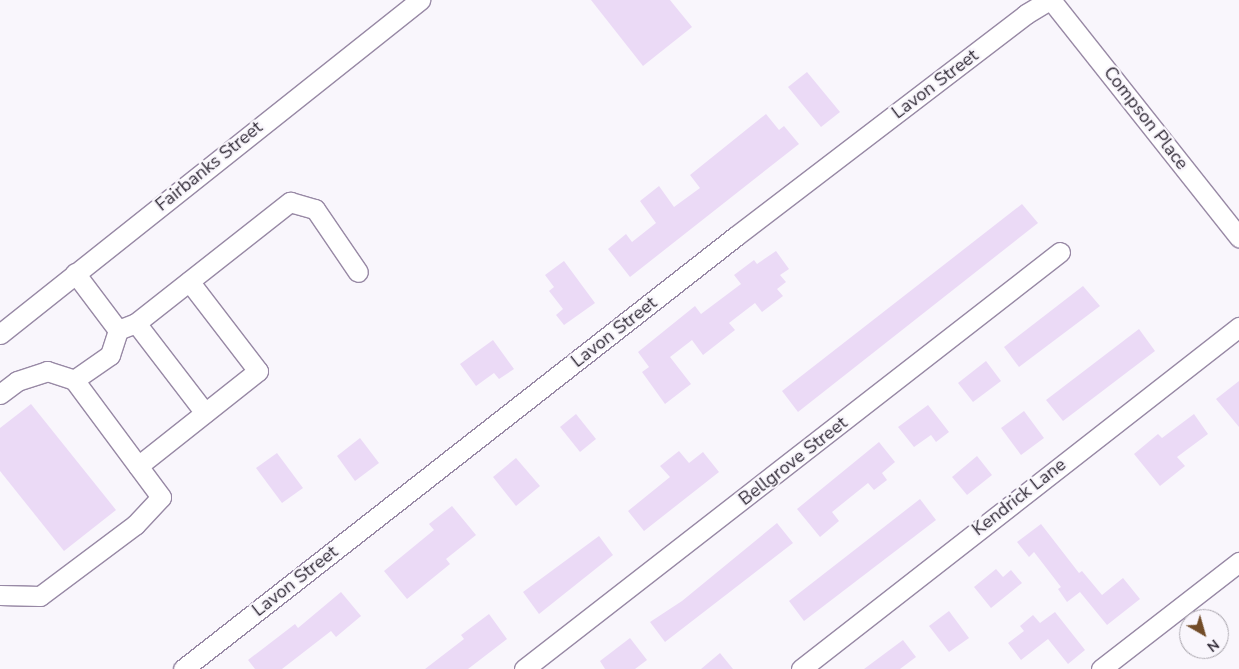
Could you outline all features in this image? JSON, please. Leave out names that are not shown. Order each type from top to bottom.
[{"type":"street","name":"Fairbanks Street","points":[[0,334],[396,8],[420,0]]},
{"type":"street","name":"Compson Place","points":[[1050,0],[1239,236]]},
{"type":"street","name":"Lavon Street","points":[[183,669],[736,236],[1026,14],[1050,0]]},
{"type":"street","points":[[118,330],[136,323],[290,202],[315,209],[358,272]]},
{"type":"street","name":"Bellgrove Street","points":[[524,669],[1060,252]]},
{"type":"street","points":[[74,274],[118,330]]},
{"type":"street","points":[[138,466],[258,370],[189,281]]},
{"type":"street","points":[[136,323],[205,413]]},
{"type":"street","name":"Kendrick Lane","points":[[801,669],[1239,327]]},
{"type":"street","points":[[74,380],[110,355],[118,330]]},
{"type":"street","points":[[0,394],[17,381],[47,371],[74,380],[162,497],[135,525],[40,596],[0,595]]},
{"type":"street","points":[[1101,669],[1239,562]]},
{"type":"building","points":[[591,0],[670,0],[692,27],[643,66]]},
{"type":"building","points":[[807,72],[840,112],[821,127],[788,87]]},
{"type":"building","points":[[766,114],[779,130],[784,126],[799,144],[630,277],[608,249],[626,234],[632,242],[656,223],[640,201],[659,186],[674,207],[700,188],[690,175]]},
{"type":"building","points":[[1022,204],[1038,223],[798,412],[782,391]]},
{"type":"building","points":[[776,251],[789,269],[780,275],[786,282],[777,289],[783,296],[762,312],[755,303],[729,323],[735,330],[703,355],[692,340],[670,357],[691,384],[665,404],[642,372],[649,367],[638,352],[695,306],[701,314],[741,284],[734,275],[754,260],[757,264]]},
{"type":"building","points":[[564,261],[595,303],[564,325],[556,315],[563,309],[549,291],[554,287],[545,275]]},
{"type":"building","points":[[1083,286],[1100,306],[1019,367],[1004,347]]},
{"type":"building","points":[[1139,329],[1155,351],[1063,421],[1046,400]]},
{"type":"building","points":[[493,340],[514,369],[499,379],[494,373],[476,386],[460,364]]},
{"type":"building","points":[[986,361],[1001,381],[973,402],[958,383]]},
{"type":"building","points":[[1239,381],[1239,427],[1216,399]]},
{"type":"building","points":[[31,404],[116,510],[64,551],[0,471],[0,428]]},
{"type":"building","points":[[928,405],[949,432],[936,442],[931,435],[914,447],[898,427]]},
{"type":"building","points":[[1024,411],[1044,438],[1021,455],[1001,428]]},
{"type":"building","points":[[576,414],[596,439],[580,452],[560,427]]},
{"type":"building","points":[[1194,414],[1208,434],[1177,457],[1185,466],[1160,486],[1134,454],[1158,434],[1162,438]]},
{"type":"building","points":[[360,438],[379,463],[355,481],[337,456]]},
{"type":"building","points":[[879,442],[895,462],[882,473],[887,480],[874,490],[868,483],[832,512],[839,521],[820,537],[797,509]]},
{"type":"building","points":[[679,451],[689,463],[703,452],[719,472],[644,531],[628,511],[670,477],[660,466]]},
{"type":"building","points":[[277,453],[303,488],[282,503],[256,468]]},
{"type":"building","points":[[977,456],[992,475],[967,495],[952,477]]},
{"type":"building","points":[[516,458],[540,486],[516,506],[493,477]]},
{"type":"building","points":[[920,499],[936,520],[804,621],[789,601]]},
{"type":"building","points":[[452,506],[476,535],[446,559],[450,564],[407,599],[384,571],[434,530],[429,524]]},
{"type":"building","points":[[777,523],[793,543],[665,642],[650,622],[682,601]]},
{"type":"building","points":[[1041,524],[1079,573],[1082,571],[1102,595],[1123,578],[1140,599],[1107,625],[1080,592],[1067,602],[1058,589],[1061,587],[1034,552],[1029,557],[1017,542]]},
{"type":"building","points":[[599,536],[613,555],[539,614],[523,592]]},
{"type":"building","points":[[996,569],[1003,577],[1011,570],[1022,583],[991,608],[974,587]]},
{"type":"building","points":[[341,592],[361,616],[336,637],[331,631],[282,669],[255,669],[248,660],[295,624],[298,628]]},
{"type":"building","points":[[949,611],[969,638],[949,652],[929,626]]},
{"type":"building","points":[[1055,612],[1085,650],[1068,664],[1048,639],[1021,660],[1008,643],[1024,631],[1020,626],[1033,615],[1040,623]]},
{"type":"building","points":[[489,614],[507,639],[468,669],[425,669],[464,639],[461,635]]},
{"type":"building","points":[[630,638],[647,660],[635,669],[605,669],[600,661]]},
{"type":"building","points":[[903,640],[916,657],[900,669],[864,669]]},
{"type":"building","points":[[720,653],[733,669],[701,669]]}]
